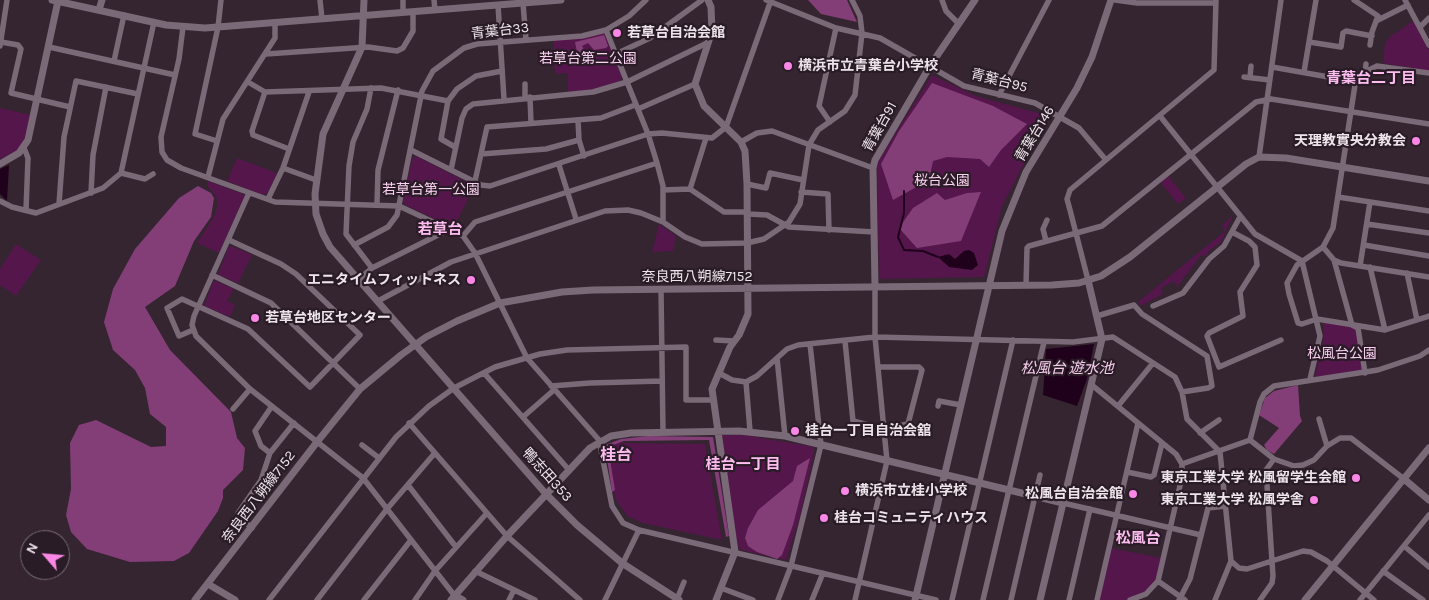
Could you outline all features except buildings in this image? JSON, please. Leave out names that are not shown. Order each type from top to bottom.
[{"type":"street","points":[[7,0],[0,44],[18,45],[21,49],[11,93],[70,107]]},
{"type":"street","points":[[100,10],[102,0]]},
{"type":"street","points":[[217,140],[194,134],[218,27],[220,0]]},
{"type":"street","points":[[320,0],[322,19]]},
{"type":"street","name":"鴨志田353","points":[[364,0],[365,16],[362,47],[323,134],[316,180],[315,204],[318,224],[330,247],[546,494],[577,526],[622,563],[678,599]]},
{"type":"street","points":[[403,0],[403,12]]},
{"type":"street","points":[[434,0],[435,10]]},
{"type":"street","points":[[0,164],[14,157],[24,148],[31,132],[49,47],[55,1],[183,27],[218,27],[435,10],[465,4],[498,5],[561,0]]},
{"type":"street","name":"青葉台33","points":[[354,245],[393,223],[399,206],[421,95],[433,71],[464,48],[477,44],[582,36],[606,30],[624,20],[646,0]]},
{"type":"street","points":[[616,54],[650,38],[702,0]]},
{"type":"street","points":[[708,0],[713,20],[712,31],[695,84],[704,106],[741,142],[745,151],[747,184],[748,314],[712,389],[734,552],[716,600]]},
{"type":"street","points":[[378,301],[425,274],[475,253],[605,211],[628,210],[642,212],[696,242],[747,243],[764,239],[786,224],[800,204],[809,145],[818,130],[845,111],[855,95],[862,33],[860,16],[852,0]]},
{"type":"street","points":[[942,0],[946,10],[958,23]]},
{"type":"street","name":"青葉台91","points":[[874,287],[873,168],[881,146],[930,66],[975,0]]},
{"type":"street","points":[[1000,95],[1048,0]]},
{"type":"street","name":"青葉台146","points":[[916,598],[1002,231],[1012,202],[1026,172],[1060,116],[1092,57],[1111,0]]},
{"type":"street","points":[[1040,600],[1102,338],[1067,199],[1070,190],[1214,70],[1216,1],[1137,3],[1115,0]]},
{"type":"street","points":[[1281,0],[1259,157],[1286,158],[1429,181]]},
{"type":"street","points":[[1304,72],[1316,0]]},
{"type":"street","points":[[1354,0],[1378,16],[1370,45]]},
{"type":"street","points":[[411,150],[475,181],[490,186],[559,165],[648,134],[662,133],[706,138],[718,136],[726,127],[768,1]]},
{"type":"street","name":"青葉台95","points":[[768,1],[836,28],[880,38],[964,86],[1035,103],[1079,128],[1106,160]]},
{"type":"street","points":[[1376,21],[1407,2],[1429,45]]},
{"type":"street","points":[[523,3],[526,40]]},
{"type":"street","points":[[498,5],[504,99]]},
{"type":"street","points":[[266,54],[362,47],[397,51],[404,48],[413,31],[413,12]]},
{"type":"street","points":[[114,61],[124,15]]},
{"type":"street","points":[[1420,27],[1429,18]]},
{"type":"street","points":[[0,201],[12,207],[36,213],[107,185],[121,173],[154,22]]},
{"type":"street","points":[[208,177],[223,119],[275,38],[275,22]]},
{"type":"street","points":[[183,27],[162,137],[162,152],[174,164],[283,203],[399,206],[463,236],[475,253],[527,358],[599,440],[598,443],[602,448],[612,506],[623,523],[639,530],[822,573],[916,598],[936,600]]},
{"type":"street","points":[[830,122],[819,106],[836,28]]},
{"type":"street","points":[[606,30],[648,134],[657,163],[663,190],[662,222]]},
{"type":"street","points":[[1309,42],[1341,47],[1343,33],[1346,31],[1372,36]]},
{"type":"street","points":[[451,170],[455,147],[466,109],[482,101],[590,93],[627,82],[708,43]]},
{"type":"street","points":[[49,47],[175,75]]},
{"type":"street","points":[[1365,72],[1366,64]]},
{"type":"street","points":[[1251,66],[1247,77],[1270,80]]},
{"type":"street","points":[[1429,73],[1377,66],[1365,72],[1357,82],[1333,228],[1323,247],[1297,265],[1287,283],[1298,323],[1302,324],[1317,319],[1385,330],[1429,316]]},
{"type":"street","points":[[1272,67],[1357,82]]},
{"type":"street","points":[[455,147],[441,139],[448,101],[457,89],[476,76],[502,71]]},
{"type":"street","points":[[59,204],[60,160],[76,81],[138,94]]},
{"type":"street","points":[[248,82],[265,92],[309,92],[371,88],[398,90],[448,101]]},
{"type":"street","points":[[525,84],[531,122]]},
{"type":"street","points":[[475,181],[487,127],[531,122],[601,118],[637,107],[695,84]]},
{"type":"street","points":[[91,192],[93,154],[106,87]]},
{"type":"street","points":[[371,88],[368,109],[351,150],[346,204],[346,234],[372,268]]},
{"type":"street","points":[[377,204],[378,170],[398,90]]},
{"type":"street","points":[[265,92],[252,131],[254,135],[289,149]]},
{"type":"street","points":[[268,198],[283,168],[309,92]]},
{"type":"street","points":[[1026,285],[1027,248],[1102,226],[1256,102],[1267,99],[1429,124]]},
{"type":"street","points":[[1160,116],[1255,234],[1302,261],[1320,336],[1310,379]]},
{"type":"street","points":[[578,120],[579,140],[584,156]]},
{"type":"street","points":[[741,142],[756,133],[772,131],[873,168]]},
{"type":"street","points":[[690,189],[706,138]]},
{"type":"street","points":[[481,154],[546,149],[579,140]]},
{"type":"street","points":[[24,148],[28,158],[26,210]]},
{"type":"street","name":"奈良西八朔線7152","points":[[195,600],[360,389],[415,344],[457,321],[500,304],[562,292],[990,284],[1026,285],[1061,284],[1088,280],[1101,276],[1130,257],[1246,164],[1259,157]]},
{"type":"street","points":[[463,236],[475,222],[657,163]]},
{"type":"street","points":[[559,165],[576,219]]},
{"type":"street","points":[[283,168],[316,180]]},
{"type":"street","points":[[121,173],[145,179],[153,174]]},
{"type":"street","points":[[747,184],[766,188],[770,173],[803,180]]},
{"type":"street","points":[[663,190],[690,189],[724,212],[746,212],[749,214],[767,215],[789,227],[874,232]]},
{"type":"street","points":[[249,192],[194,316],[194,330],[200,342],[250,389],[363,478],[435,571],[453,598],[463,600]]},
{"type":"street","points":[[801,192],[828,194],[828,230]]},
{"type":"street","points":[[1338,196],[1429,211]]},
{"type":"street","points":[[1360,266],[1370,202]]},
{"type":"street","points":[[1153,306],[1183,293],[1209,258],[1224,246],[1240,217]]},
{"type":"street","points":[[1046,241],[1043,229],[1047,220]]},
{"type":"street","points":[[1367,224],[1429,233]]},
{"type":"street","points":[[359,279],[372,268],[450,229]]},
{"type":"street","points":[[1232,232],[1249,241],[1255,247],[1257,265],[1240,292],[1243,316],[1207,336],[1219,367],[1281,340]]},
{"type":"street","points":[[194,330],[179,336],[168,308],[182,299],[248,329],[310,387],[360,335],[296,274],[281,264],[229,240]]},
{"type":"street","points":[[1364,245],[1429,256]]},
{"type":"street","points":[[1323,247],[1334,260],[1352,325],[1358,328],[1365,373]]},
{"type":"street","points":[[1334,260],[1429,277]]},
{"type":"street","points":[[1370,267],[1385,330]]},
{"type":"street","points":[[1407,273],[1417,320]]},
{"type":"street","points":[[212,275],[271,303],[360,389]]},
{"type":"street","points":[[855,600],[887,461],[875,337],[874,287]]},
{"type":"street","points":[[661,289],[663,432]]},
{"type":"street","points":[[1097,316],[1134,305],[1142,314],[1207,356],[1212,386],[1182,392]]},
{"type":"street","points":[[719,374],[732,380],[746,382],[757,376],[787,349],[810,344],[875,337],[1079,342],[1114,336],[1174,377],[1182,392],[1187,419],[1220,452],[1231,561],[1215,600]]},
{"type":"street","points":[[716,340],[734,341]]},
{"type":"street","points":[[845,340],[853,421],[884,429],[908,424],[922,370],[919,367],[879,366]]},
{"type":"street","points":[[952,600],[1013,340]]},
{"type":"street","points":[[983,600],[1044,342]]},
{"type":"street","points":[[778,600],[791,566],[820,445],[810,344]]},
{"type":"street","points":[[269,600],[363,478],[409,423],[454,388],[484,373],[540,354],[588,348],[686,347],[686,400],[712,400]]},
{"type":"street","points":[[1182,464],[1250,440],[1256,425],[1256,412],[1264,394],[1274,386],[1310,379],[1365,373],[1420,356],[1429,350]]},
{"type":"street","points":[[777,358],[785,436]]},
{"type":"street","points":[[1118,406],[1153,363]]},
{"type":"street","points":[[484,373],[568,470]]},
{"type":"street","points":[[523,417],[553,388],[662,381]]},
{"type":"street","points":[[746,382],[750,432]]},
{"type":"street","points":[[1092,384],[1176,454],[1182,464],[1182,477],[1158,581],[1146,594],[1130,600]]},
{"type":"street","points":[[233,410],[250,389]]},
{"type":"street","points":[[939,401],[961,406]]},
{"type":"street","points":[[270,453],[261,446],[255,431],[272,406]]},
{"type":"street","points":[[1319,419],[1327,446]]},
{"type":"street","points":[[1200,434],[1218,420]]},
{"type":"street","points":[[409,423],[506,536],[580,600]]},
{"type":"street","points":[[1097,600],[1138,423]]},
{"type":"street","points":[[252,528],[239,517],[238,513],[261,480],[270,453],[294,424]]},
{"type":"street","points":[[453,598],[506,536],[568,470],[598,443],[611,436],[631,432],[717,431],[785,436],[1201,535]]},
{"type":"street","points":[[1250,440],[1274,459],[1286,465],[1303,466],[1314,460],[1327,446],[1340,438],[1351,438],[1429,500]]},
{"type":"street","points":[[1127,472],[1151,477],[1154,475],[1162,443]]},
{"type":"street","points":[[362,445],[379,458]]},
{"type":"street","points":[[1305,600],[1429,448]]},
{"type":"street","points":[[317,600],[387,509],[434,454]]},
{"type":"street","points":[[1260,600],[1272,583],[1273,562],[1266,470],[1274,459]]},
{"type":"street","points":[[1011,600],[1040,475]]},
{"type":"street","points":[[408,485],[456,547]]},
{"type":"street","points":[[1158,581],[1181,599],[1190,579],[1208,508],[1226,506]]},
{"type":"street","points":[[1069,600],[1090,509]]},
{"type":"street","points":[[415,600],[435,571],[486,513]]},
{"type":"street","points":[[1360,600],[1429,515]]},
{"type":"street","points":[[605,600],[639,530]]},
{"type":"street","points":[[364,600],[411,540]]},
{"type":"street","points":[[1404,546],[1428,566]]},
{"type":"street","points":[[1231,561],[1239,568],[1247,569],[1303,551],[1318,555],[1374,600]]},
{"type":"street","points":[[475,571],[535,600]]},
{"type":"street","points":[[1383,571],[1423,600]]},
{"type":"street","points":[[812,600],[822,573]]},
{"type":"street","points":[[678,599],[684,582]]},
{"type":"street","points":[[208,584],[235,600]]},
{"type":"street","points":[[721,588],[753,600]]},
{"type":"street","points":[[509,600],[514,590]]},
{"type":"green space","points":[[1413,21],[1429,50],[1429,71],[1383,63],[1385,43],[1391,36]]},
{"type":"green space","name":"若草台第二公園","points":[[606,30],[613,57],[622,76],[620,81],[593,92],[568,95],[568,73],[555,74],[553,38]]},
{"type":"green space","name":"桜台公園","points":[[932,75],[976,96],[1038,113],[1047,119],[1002,206],[984,277],[879,279],[877,163]]},
{"type":"green space","points":[[0,108],[31,115],[23,144],[17,150],[0,159]]},
{"type":"green space","name":"若草台第一公園","points":[[416,156],[474,186],[454,228],[405,205],[403,201],[412,159]]},
{"type":"green space","points":[[237,158],[277,173],[268,192],[263,195],[227,181]]},
{"type":"green space","points":[[1168,176],[1186,198],[1178,204],[1160,182]]},
{"type":"green space","points":[[208,181],[245,195],[219,253],[197,243],[214,217],[218,205],[216,196],[208,187]]},
{"type":"green space","points":[[1233,215],[1221,242],[1210,250],[1206,256],[1201,255],[1177,287],[1174,281],[1161,288],[1163,294],[1140,306],[1138,302],[1225,231],[1222,226]]},
{"type":"green space","points":[[659,224],[676,236],[673,251],[652,252]]},
{"type":"green space","points":[[16,244],[41,260],[16,296],[0,285],[0,269]]},
{"type":"green space","points":[[231,246],[252,255],[238,283],[218,275],[228,248]]},
{"type":"green space","points":[[216,281],[234,289],[227,301],[235,305],[230,317],[204,306],[213,282]]},
{"type":"green space","name":"松風台公園","points":[[1323,320],[1358,328],[1365,373],[1315,377],[1324,337]]},
{"type":"green space","points":[[722,435],[744,435],[814,447],[800,516],[786,560],[741,550],[736,544]]},
{"type":"green space","points":[[616,443],[705,444],[722,540],[643,523],[627,516],[615,498],[609,446]]},
{"type":"green space","points":[[1110,548],[1162,558],[1158,581],[1146,594],[1130,600],[1097,600]]},
{"type":"shaded area","points":[[808,0],[847,0],[857,22],[821,14]]},
{"type":"shaded area","points":[[604,35],[608,46],[606,48],[594,50],[588,43],[582,46],[585,51],[582,53],[577,52],[575,42]]},
{"type":"shaded area","points":[[932,83],[993,106],[1027,124],[1001,150],[989,167],[980,159],[947,157],[933,161],[929,180],[893,200],[881,164],[899,131]]},
{"type":"shaded area","points":[[198,186],[211,193],[214,198],[211,217],[194,241],[175,286],[145,307],[170,350],[231,412],[237,438],[245,448],[243,470],[223,490],[223,498],[218,511],[189,553],[174,561],[130,562],[87,549],[71,532],[66,515],[71,489],[70,443],[79,425],[96,420],[151,447],[166,446],[166,427],[150,414],[145,388],[135,370],[113,350],[104,322],[113,289],[135,249],[179,198]]},
{"type":"shaded area","points":[[981,192],[961,241],[917,248],[899,228],[913,208],[937,193],[945,200],[967,193]]},
{"type":"shaded area","points":[[1298,385],[1302,421],[1274,454],[1267,450],[1264,445],[1279,428],[1259,415],[1265,398],[1274,391]]},
{"type":"shaded area","points":[[648,436],[713,437],[729,536],[726,537],[709,440],[624,441],[608,447],[615,490],[612,492],[605,445],[621,439]]},
{"type":"shaded area","points":[[810,458],[793,525],[782,555],[777,559],[757,552],[748,546],[745,538],[758,510],[793,481],[797,466]]},
{"type":"water","points":[[9,165],[7,201],[0,194],[0,169]]},
{"type":"water","points":[[969,250],[974,253],[978,265],[972,270],[949,267],[938,257],[949,254],[955,259],[964,251]]},
{"type":"water","name":"松風台 遊水池","points":[[1094,344],[1087,379],[1077,406],[1043,395],[1046,349]]},
{"type":"waterway","points":[[904,191],[904,211]]},
{"type":"waterway","points":[[904,213],[898,237],[904,250],[923,251],[938,257]]},
{"type":"place","name":"若草台自治会館","points":[[617,33]]},
{"type":"place","name":"横浜市立青葉台小学校","points":[[788,66]]},
{"type":"place","name":"天理教實央分教会","points":[[1416,141]]},
{"type":"place","name":"エニタイムフィットネス","points":[[471,280]]},
{"type":"place","name":"若草台地区センター","points":[[255,318]]},
{"type":"place","name":"桂台一丁目自治会舘","points":[[795,431]]},
{"type":"place","name":"東京工業大学 松風留学生会館","points":[[1356,478]]},
{"type":"place","name":"横浜市立桂小学校","points":[[845,491]]},
{"type":"place","name":"松風台自治会館","points":[[1133,494]]},
{"type":"place","name":"東京工業大学 松風学舎","points":[[1314,500]]},
{"type":"place","name":"桂台コミュニティハウス","points":[[824,518]]},
{"type":"district","name":"青葉台二丁目","points":[[1371,79]]},
{"type":"district","name":"若草台","points":[[440,230]]},
{"type":"district","name":"桂台","points":[[616,455]]},
{"type":"district","name":"桂台一丁目","points":[[743,465]]},
{"type":"district","name":"松風台","points":[[1138,539]]}]
